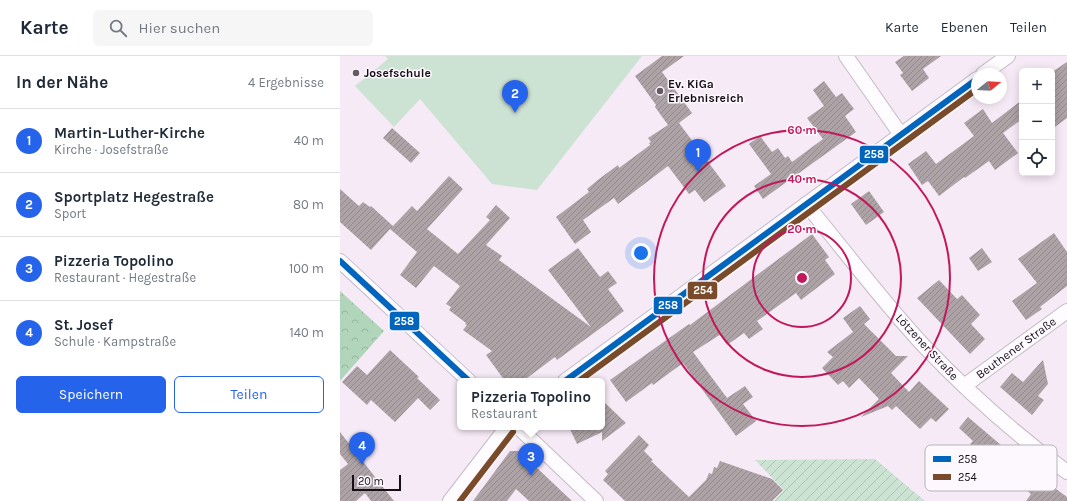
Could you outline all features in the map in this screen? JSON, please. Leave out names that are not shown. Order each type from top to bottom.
[{"type":"street","points":[[846,56],[901,135]]},
{"type":"street","points":[[992,68],[1008,56]]},
{"type":"street","points":[[569,378],[971,83]]},
{"type":"street","name":"Lötzener Straße","points":[[806,204],[918,340],[1000,420],[1031,445]]},
{"type":"street","points":[[340,260],[466,378]]},
{"type":"street","name":"Beuthener Straße","points":[[964,386],[1067,311]]},
{"type":"street","points":[[450,501],[504,430]]},
{"type":"street","points":[[521,430],[596,501]]},
{"type":"street","name":"Lötzener Straße","points":[[1057,464],[1067,472]]},
{"type":"green space","points":[[385,56],[642,56],[537,190],[492,184],[420,99],[394,127],[355,86],[388,59]]},
{"type":"green space","points":[[340,291],[384,331],[340,381]]},
{"type":"green space","points":[[875,459],[925,501],[774,501],[784,490],[755,460]]},
{"type":"building","points":[[662,56],[684,56],[662,72],[692,113],[679,123],[726,186],[704,202],[695,190],[689,194],[668,166],[618,204],[614,198],[583,220],[591,232],[575,244],[556,217],[589,192],[587,189],[599,179],[618,165],[619,168],[650,145],[649,143],[651,142],[648,138],[668,125],[655,107],[656,105],[635,76]]},
{"type":"building","points":[[904,56],[941,56],[923,69],[929,78],[912,91],[900,75],[903,73],[895,62]]},
{"type":"building","points":[[1067,62],[1067,118],[1055,127],[1055,104],[1055,70]]},
{"type":"building","points":[[824,81],[836,97],[842,93],[854,109],[845,116],[856,132],[763,199],[754,186],[771,174],[749,144],[760,136],[772,152],[778,148],[785,158],[788,156],[792,162],[823,139],[807,118],[824,106],[813,90]]},
{"type":"building","points":[[1019,102],[1019,121],[1003,133],[1018,153],[995,170],[989,161],[965,178],[964,177],[939,196],[928,181],[922,185],[908,164],[926,151],[936,164],[974,136],[964,123],[983,109],[992,123]]},
{"type":"building","points":[[392,128],[420,153],[411,163],[383,138]]},
{"type":"building","points":[[449,176],[463,189],[427,229],[458,254],[490,220],[486,217],[496,205],[510,218],[486,245],[502,256],[499,260],[591,327],[548,270],[578,248],[600,277],[608,271],[617,283],[608,289],[624,311],[557,360],[555,357],[527,378],[503,378],[486,355],[492,351],[463,330],[467,325],[465,324],[466,323],[449,310],[451,307],[446,304],[460,286],[434,266],[416,288],[400,275],[417,252],[390,229],[371,250],[340,222],[340,189],[359,206],[363,202],[370,207],[371,206],[393,226],[412,206],[417,211]]},
{"type":"building","points":[[869,191],[884,212],[866,225],[851,204]]},
{"type":"building","points":[[1054,233],[1067,252],[1067,286],[1040,307],[1042,309],[1026,320],[1012,301],[1037,283],[1018,259]]},
{"type":"building","points":[[812,234],[829,257],[825,260],[835,274],[801,300],[796,293],[757,321],[763,329],[749,339],[744,333],[727,345],[720,335],[693,352],[727,398],[745,386],[753,397],[743,404],[756,421],[736,436],[683,363],[653,385],[652,383],[626,402],[610,380],[689,324],[690,325]]},
{"type":"building","points":[[982,248],[992,262],[978,271],[969,258]]},
{"type":"building","points":[[939,280],[957,299],[962,295],[980,315],[971,324],[985,339],[970,354],[917,298]]},
{"type":"building","points":[[860,306],[870,319],[864,324],[896,356],[908,356],[891,373],[909,392],[919,381],[949,409],[936,422],[931,418],[920,429],[896,406],[892,410],[888,406],[861,417],[879,399],[859,378],[849,388],[843,381],[838,385],[822,368],[833,357],[827,352],[853,332],[843,318]]},
{"type":"building","points":[[390,350],[419,377],[417,378],[440,400],[430,410],[418,398],[395,422],[371,400],[367,405],[342,382],[357,366],[367,375]]},
{"type":"building","points":[[1043,360],[1048,384],[1038,396],[1044,400],[1032,415],[1000,387],[1012,373],[1023,382]]},
{"type":"building","points":[[605,403],[626,423],[602,441],[602,432],[577,444],[570,430],[605,430]]},
{"type":"building","points":[[968,417],[1001,445],[971,445],[970,444],[973,441],[959,428]]},
{"type":"building","points":[[340,432],[394,501],[371,501],[365,493],[356,501],[340,501],[340,470],[348,464],[340,454]]},
{"type":"building","points":[[639,435],[649,445],[644,451],[653,460],[651,461],[689,497],[706,480],[709,473],[712,474],[714,467],[717,468],[720,461],[772,479],[783,490],[772,501],[625,501],[603,480],[608,474],[605,471]]},
{"type":"building","points":[[510,451],[519,451],[572,501],[529,501],[516,489],[507,501],[473,501]]},
{"type":"building","points":[[1057,490],[1067,497],[1067,501],[1026,501],[1031,494],[1027,491],[1057,491]]},
{"type":"transit line","name":"258","points":[[569,378],[971,83]]},
{"type":"transit line","name":"254","points":[[583,378],[971,93]]},
{"type":"transit line","name":"258","points":[[340,261],[466,378]]},
{"type":"transit line","name":"254","points":[[460,501],[513,432]]},
{"type":"place","name":"Josefschule","points":[[356,73]]},
{"type":"place","name":"Ev. KiGa Erlebnisreich","points":[[660,91]]},
{"type":"place","name":"Sportplatz Hegestraße","points":[[515,113]]},
{"type":"place","name":"Martin-Luther-Kirche","points":[[698,172]]},
{"type":"place","name":"St. Josef","points":[[362,465]]},
{"type":"place","name":"Pizzeria Topolino","points":[[531,476]]}]
